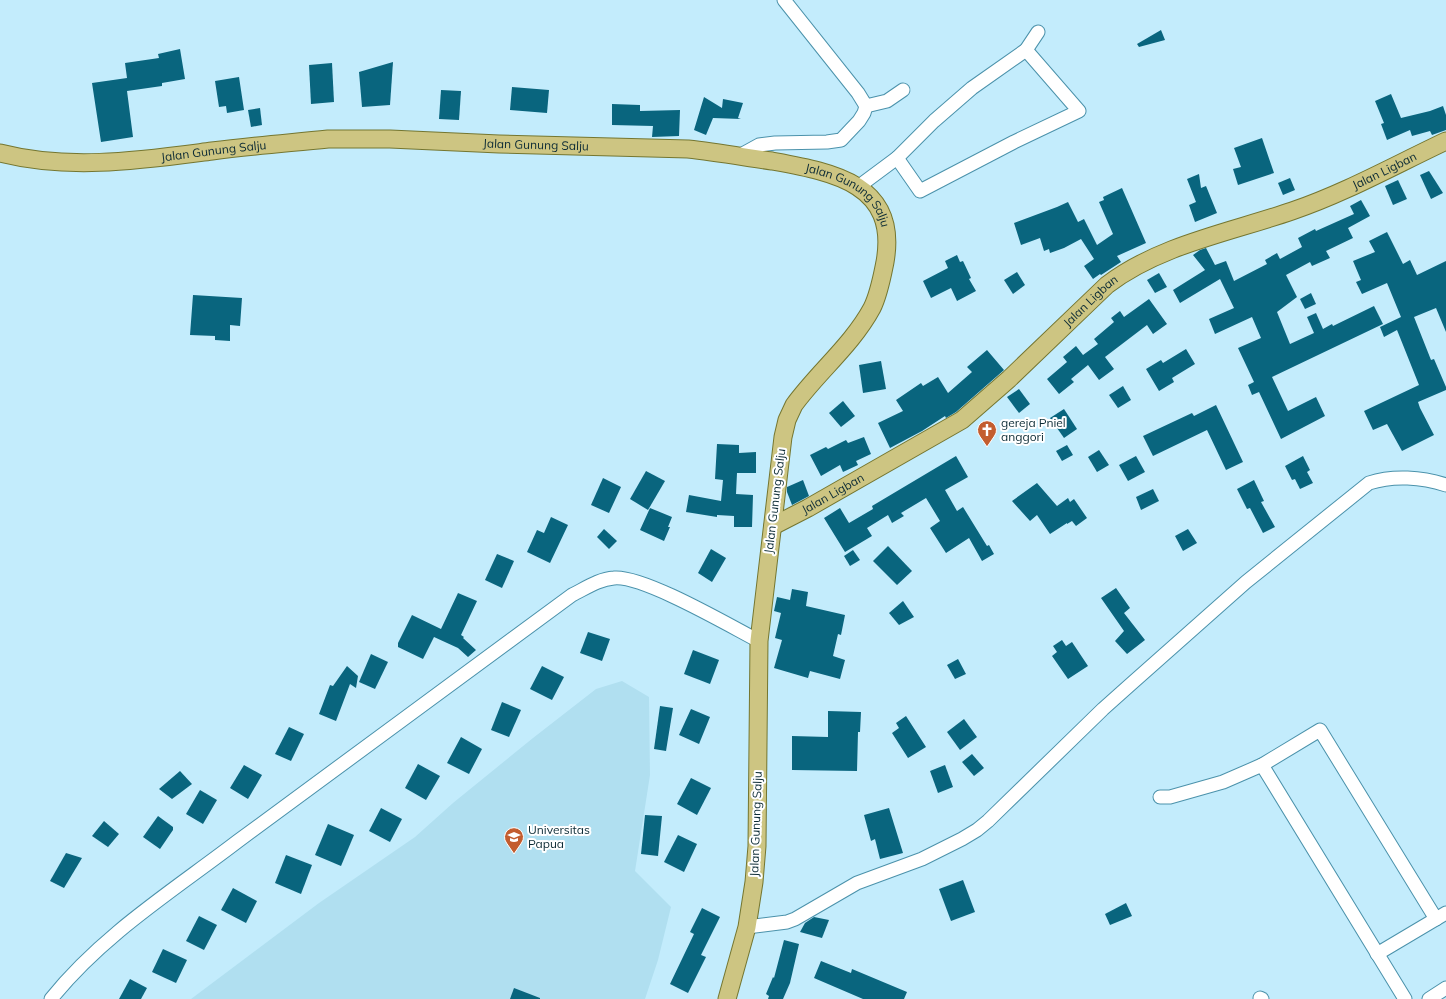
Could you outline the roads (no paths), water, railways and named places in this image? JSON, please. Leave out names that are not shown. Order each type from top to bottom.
[{"type":"main road","name":"Jalan Gunung Salju","points":[[0,153],[25,158],[117,162],[328,139],[363,138],[500,144],[674,148],[702,150],[809,168],[835,175],[868,194],[876,204],[886,223],[887,229],[887,253],[881,282],[873,307],[861,326],[801,395],[789,414],[783,437],[759,641],[757,846],[754,882],[747,927],[727,999]]},
{"type":"main road","name":"Jalan Ligban","points":[[773,526],[815,504],[962,420],[1009,379],[1107,285],[1126,273],[1155,257],[1183,246],[1293,211],[1370,178],[1446,141]]},
{"type":"street","points":[[739,156],[759,145],[841,140],[859,121],[864,113],[866,106],[858,93],[784,0]]},
{"type":"street","points":[[858,187],[897,158],[934,121],[972,88],[1026,50],[1038,32]]},
{"type":"street","points":[[897,158],[920,191],[1014,142],[1079,111],[1026,50]]},
{"type":"street","points":[[866,106],[887,101],[903,90]]},
{"type":"street","points":[[747,927],[787,922],[795,919],[857,883],[922,860],[976,830],[988,821],[1103,709],[1223,602],[1261,569],[1369,482],[1380,479],[1408,478],[1431,480],[1446,485]]},
{"type":"street","points":[[51,999],[67,979],[106,942],[161,899],[572,595],[599,581],[616,577],[637,582],[665,593],[759,641]]},
{"type":"street","points":[[1160,797],[1170,797],[1223,782],[1262,765],[1320,730],[1441,916],[1377,954]]},
{"type":"street","points":[[1262,765],[1405,999]]},
{"type":"street","points":[[1429,999],[1446,988]]},
{"type":"place","name":"gereja Pniel anggori","points":[[987,447]]},
{"type":"place","name":"Universitas Papua","points":[[514,854]]}]
